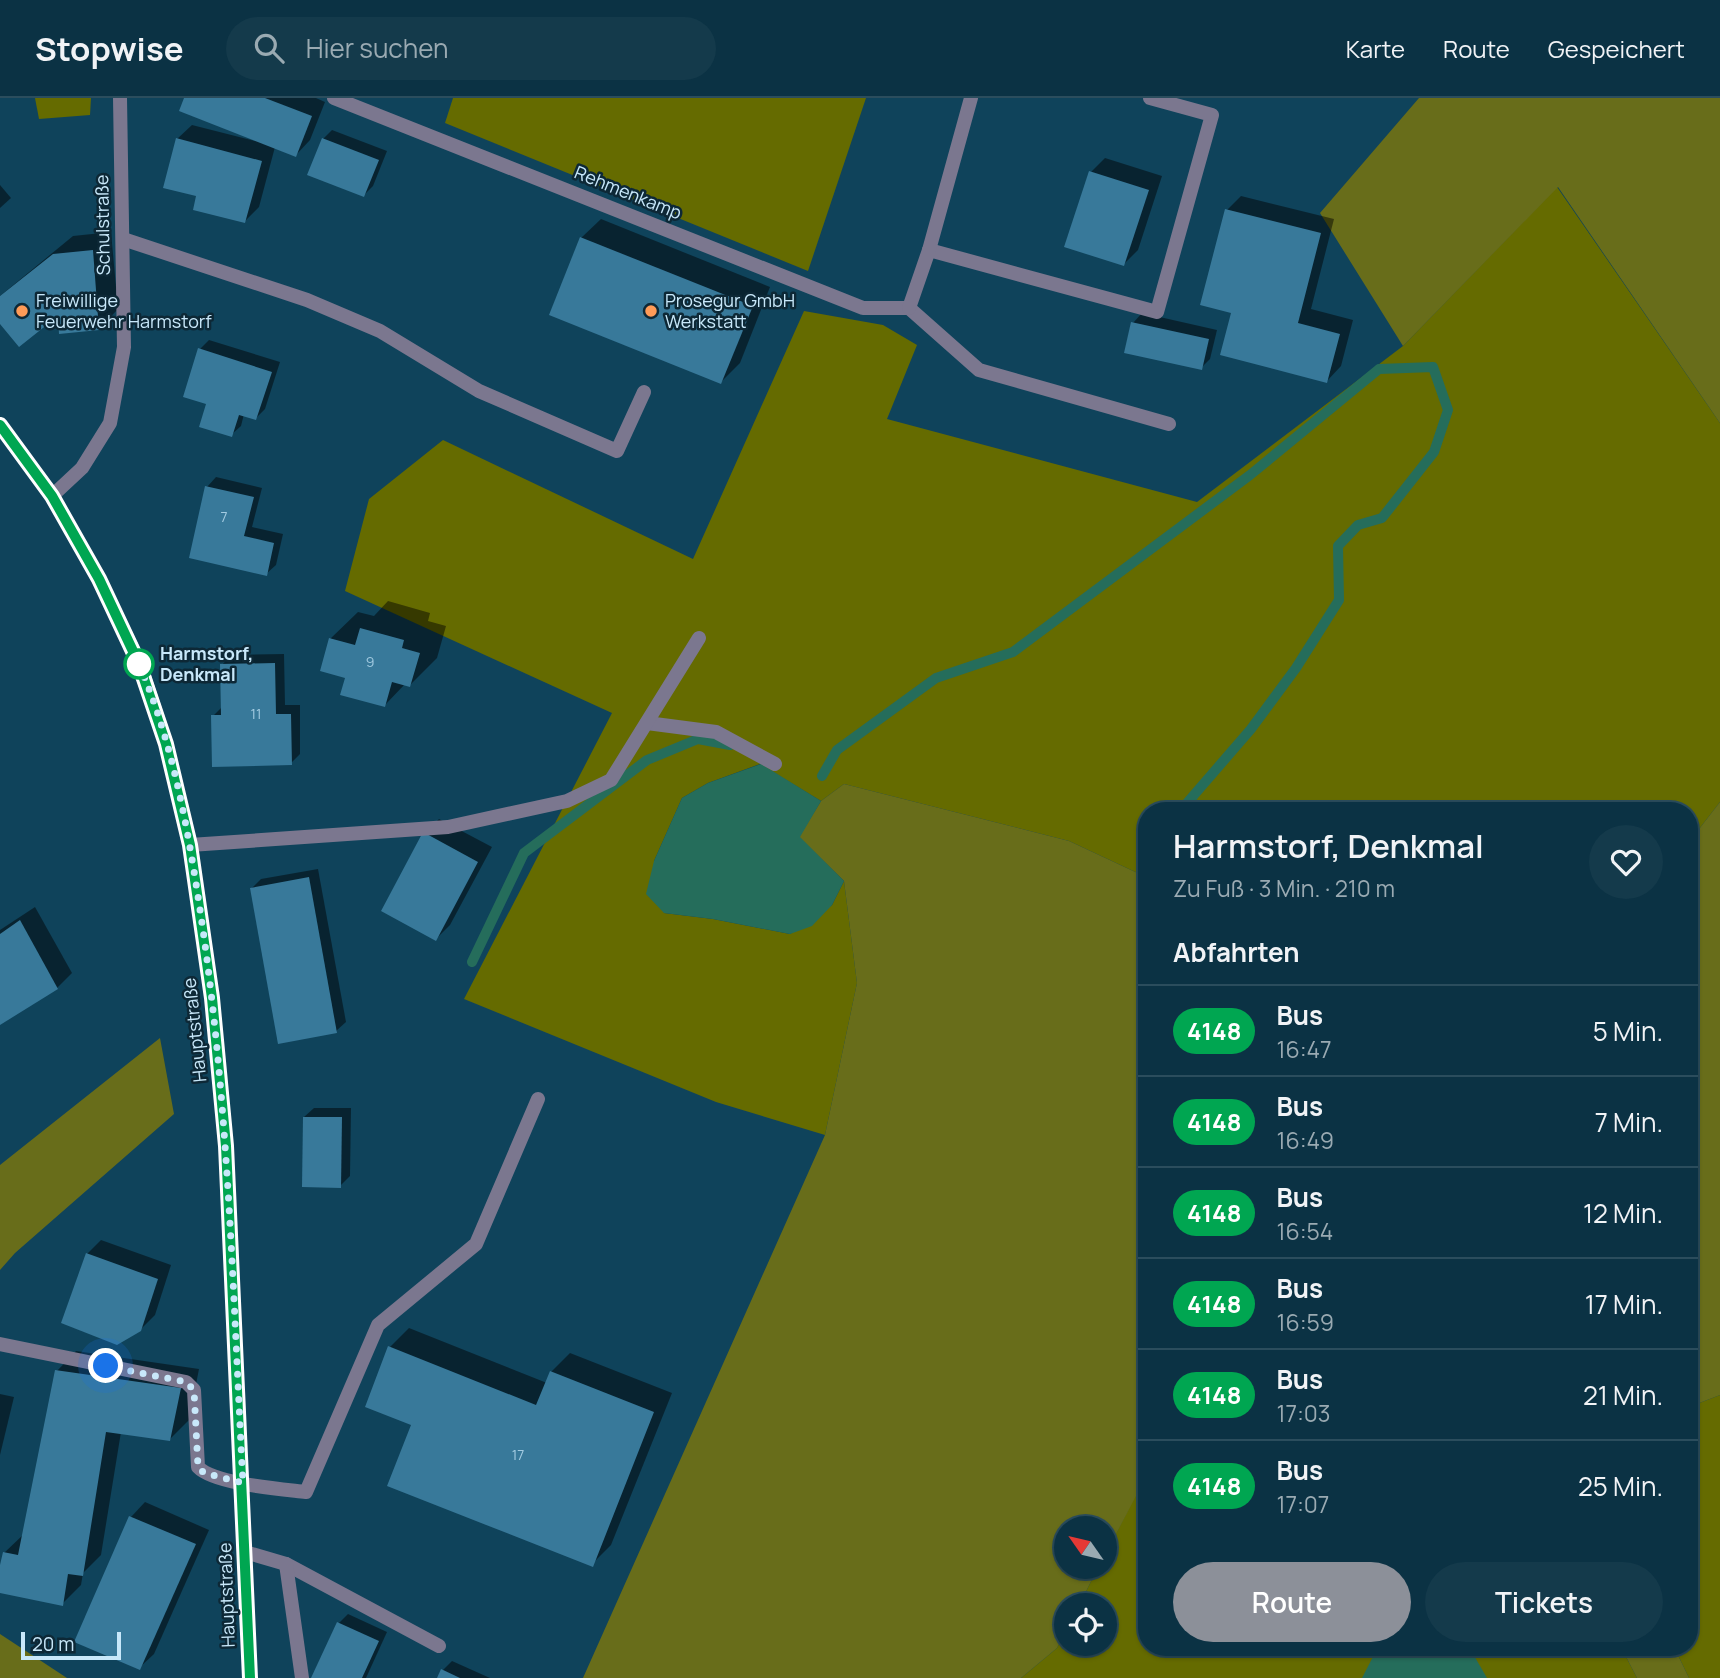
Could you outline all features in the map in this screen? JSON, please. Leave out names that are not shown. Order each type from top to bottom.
[{"type":"main road","name":"Hauptstraße","points":[[0,425],[52,496],[99,579],[139,664],[166,744],[190,845],[212,998],[226,1146],[243,1483],[247,1677]]},
{"type":"street","name":"Schulstraße","points":[[52,496],[82,468],[110,423],[124,347],[120,98]]},
{"type":"street","name":"Rehmenkamp","points":[[334,98],[863,308],[909,308]]},
{"type":"street","points":[[971,98],[929,250],[909,308],[979,370],[1169,424]]},
{"type":"street","points":[[929,250],[1157,312],[1212,115],[1150,98]]},
{"type":"street","points":[[123,239],[307,300],[380,331],[479,391],[617,451],[644,391]]},
{"type":"street","points":[[190,845],[448,827],[567,801],[611,780],[699,638]]},
{"type":"street","points":[[647,723],[716,732],[775,764]]},
{"type":"street","points":[[0,1344],[186,1382],[194,1390],[198,1467],[204,1473],[243,1483],[306,1492],[378,1325],[476,1244],[538,1099]]},
{"type":"street","points":[[245,1552],[286,1564],[439,1646]]},
{"type":"street","points":[[286,1564],[302,1678]]},
{"type":"shaded area","points":[[35,98],[91,98],[90,115],[39,119]]},
{"type":"shaded area","points":[[453,98],[866,98],[808,271],[445,123]]},
{"type":"shaded area","points":[[1419,98],[1720,98],[1720,423],[1558,187],[1403,346],[1320,213]]},
{"type":"shaded area","points":[[1557,187],[1720,423],[1720,802],[1698,830],[1698,802],[1138,802],[1138,873],[1069,841],[844,784],[821,801],[760,764],[708,783],[682,798],[654,861],[664,913],[713,919],[790,934],[832,905],[844,881],[857,983],[825,1135],[716,1102],[464,999],[612,713],[345,591],[369,499],[443,440],[693,559],[804,311],[883,325],[917,345],[887,419],[1197,502],[1403,346]]},
{"type":"shaded area","points":[[761,764],[821,801],[800,837],[844,881],[832,905],[812,926],[790,934],[713,919],[664,913],[646,894],[654,861],[682,798],[708,783]]},
{"type":"shaded area","points":[[844,784],[1069,841],[1138,873],[1138,1492],[1117,1532],[1117,1516],[1054,1516],[1054,1579],[1092,1579],[1085,1593],[1054,1593],[1054,1650],[1021,1678],[583,1678],[825,1135],[857,983],[844,881],[799,837],[821,801]]},
{"type":"shaded area","points":[[1720,802],[1720,1395],[1698,1404],[1698,830]]},
{"type":"shaded area","points":[[160,1038],[174,1114],[15,1253],[0,1270],[0,1165]]},
{"type":"shaded area","points":[[1720,1395],[1720,1678],[1689,1678],[1678,1656],[1698,1656],[1698,1404]]},
{"type":"shaded area","points":[[1138,1491],[1138,1656],[1626,1656],[1637,1678],[1021,1678],[1054,1650],[1054,1656],[1117,1656],[1117,1593],[1085,1593],[1092,1579],[1117,1579],[1117,1532]]},
{"type":"shaded area","points":[[0,1634],[67,1678],[0,1678]]},
{"type":"shaded area","points":[[1373,1656],[1474,1656],[1487,1678],[1362,1678]]},
{"type":"shaded area","points":[[1626,1656],[1678,1656],[1689,1678],[1637,1678]]},
{"type":"building","points":[[184,98],[265,98],[312,116],[296,157],[179,111]]},
{"type":"building","points":[[176,138],[262,161],[245,223],[193,210],[196,196],[163,188]]},
{"type":"building","points":[[322,138],[379,160],[364,197],[307,175]]},
{"type":"building","points":[[1089,171],[1149,190],[1124,266],[1064,247]]},
{"type":"building","points":[[1225,209],[1321,233],[1298,323],[1340,334],[1327,383],[1220,355],[1231,313],[1200,305]]},
{"type":"building","name":"Prosegur GmbH Werkstatt","points":[[580,237],[753,306],[721,384],[549,315]]},
{"type":"building","points":[[93,250],[99,330],[59,334],[58,316],[19,347],[0,324],[0,296],[53,254]]},
{"type":"building","points":[[1131,322],[1209,339],[1202,370],[1124,353]]},
{"type":"building","points":[[198,348],[272,372],[256,420],[239,415],[232,437],[199,427],[206,404],[183,397]]},
{"type":"building","points":[[205,486],[254,497],[244,536],[274,543],[267,576],[189,558]]},
{"type":"building","points":[[360,628],[404,640],[402,648],[420,653],[410,687],[392,682],[385,707],[340,695],[345,678],[320,671],[329,638],[355,645]]},
{"type":"building","points":[[275,663],[276,714],[291,714],[292,765],[212,767],[211,715],[221,715],[220,664]]},
{"type":"building","points":[[423,832],[478,862],[436,941],[381,911]]},
{"type":"building","points":[[309,877],[337,1033],[278,1044],[250,888]]},
{"type":"building","points":[[20,920],[58,989],[0,1025],[0,934]]},
{"type":"building","points":[[303,1117],[342,1117],[341,1188],[302,1187]]},
{"type":"building","points":[[86,1253],[158,1279],[141,1331],[117,1345],[61,1323]]},
{"type":"building","points":[[388,1346],[536,1405],[550,1371],[654,1412],[593,1567],[387,1486],[411,1425],[365,1407]]},
{"type":"building","points":[[55,1370],[181,1388],[170,1441],[106,1432],[83,1576],[68,1574],[63,1606],[0,1593],[3,1552],[18,1555]]},
{"type":"building","points":[[129,1516],[196,1544],[140,1670],[74,1642]]},
{"type":"building","points":[[337,1622],[379,1641],[362,1678],[311,1678]]},
{"type":"building","points":[[441,1669],[460,1678],[437,1678]]},
{"type":"waterway","points":[[822,776],[837,750],[936,678],[1013,652],[1250,475],[1379,369],[1433,367],[1448,410],[1434,452],[1382,518],[1358,525],[1338,546],[1339,600],[1296,668],[1251,729],[1188,802]]},
{"type":"waterway","points":[[472,962],[524,853],[647,760],[698,739],[730,745]]},
{"type":"bus line","name":"4148","points":[[0,425],[52,496],[99,579],[139,664],[166,744],[190,845],[212,998],[226,1146],[250,1678]]},
{"type":"place","name":"Freiwillige Feuerwehr Harmstorf","points":[[22,311]]},
{"type":"place","name":"Prosegur GmbH Werkstatt","points":[[651,311]]},
{"type":"place","name":"Harmstorf, Denkmal","points":[[139,664]]},
{"type":"route","points":[[106,1366],[186,1382],[194,1390],[198,1467],[204,1473],[243,1483],[226,1146],[212,998],[190,845],[166,744],[139,664]]}]
